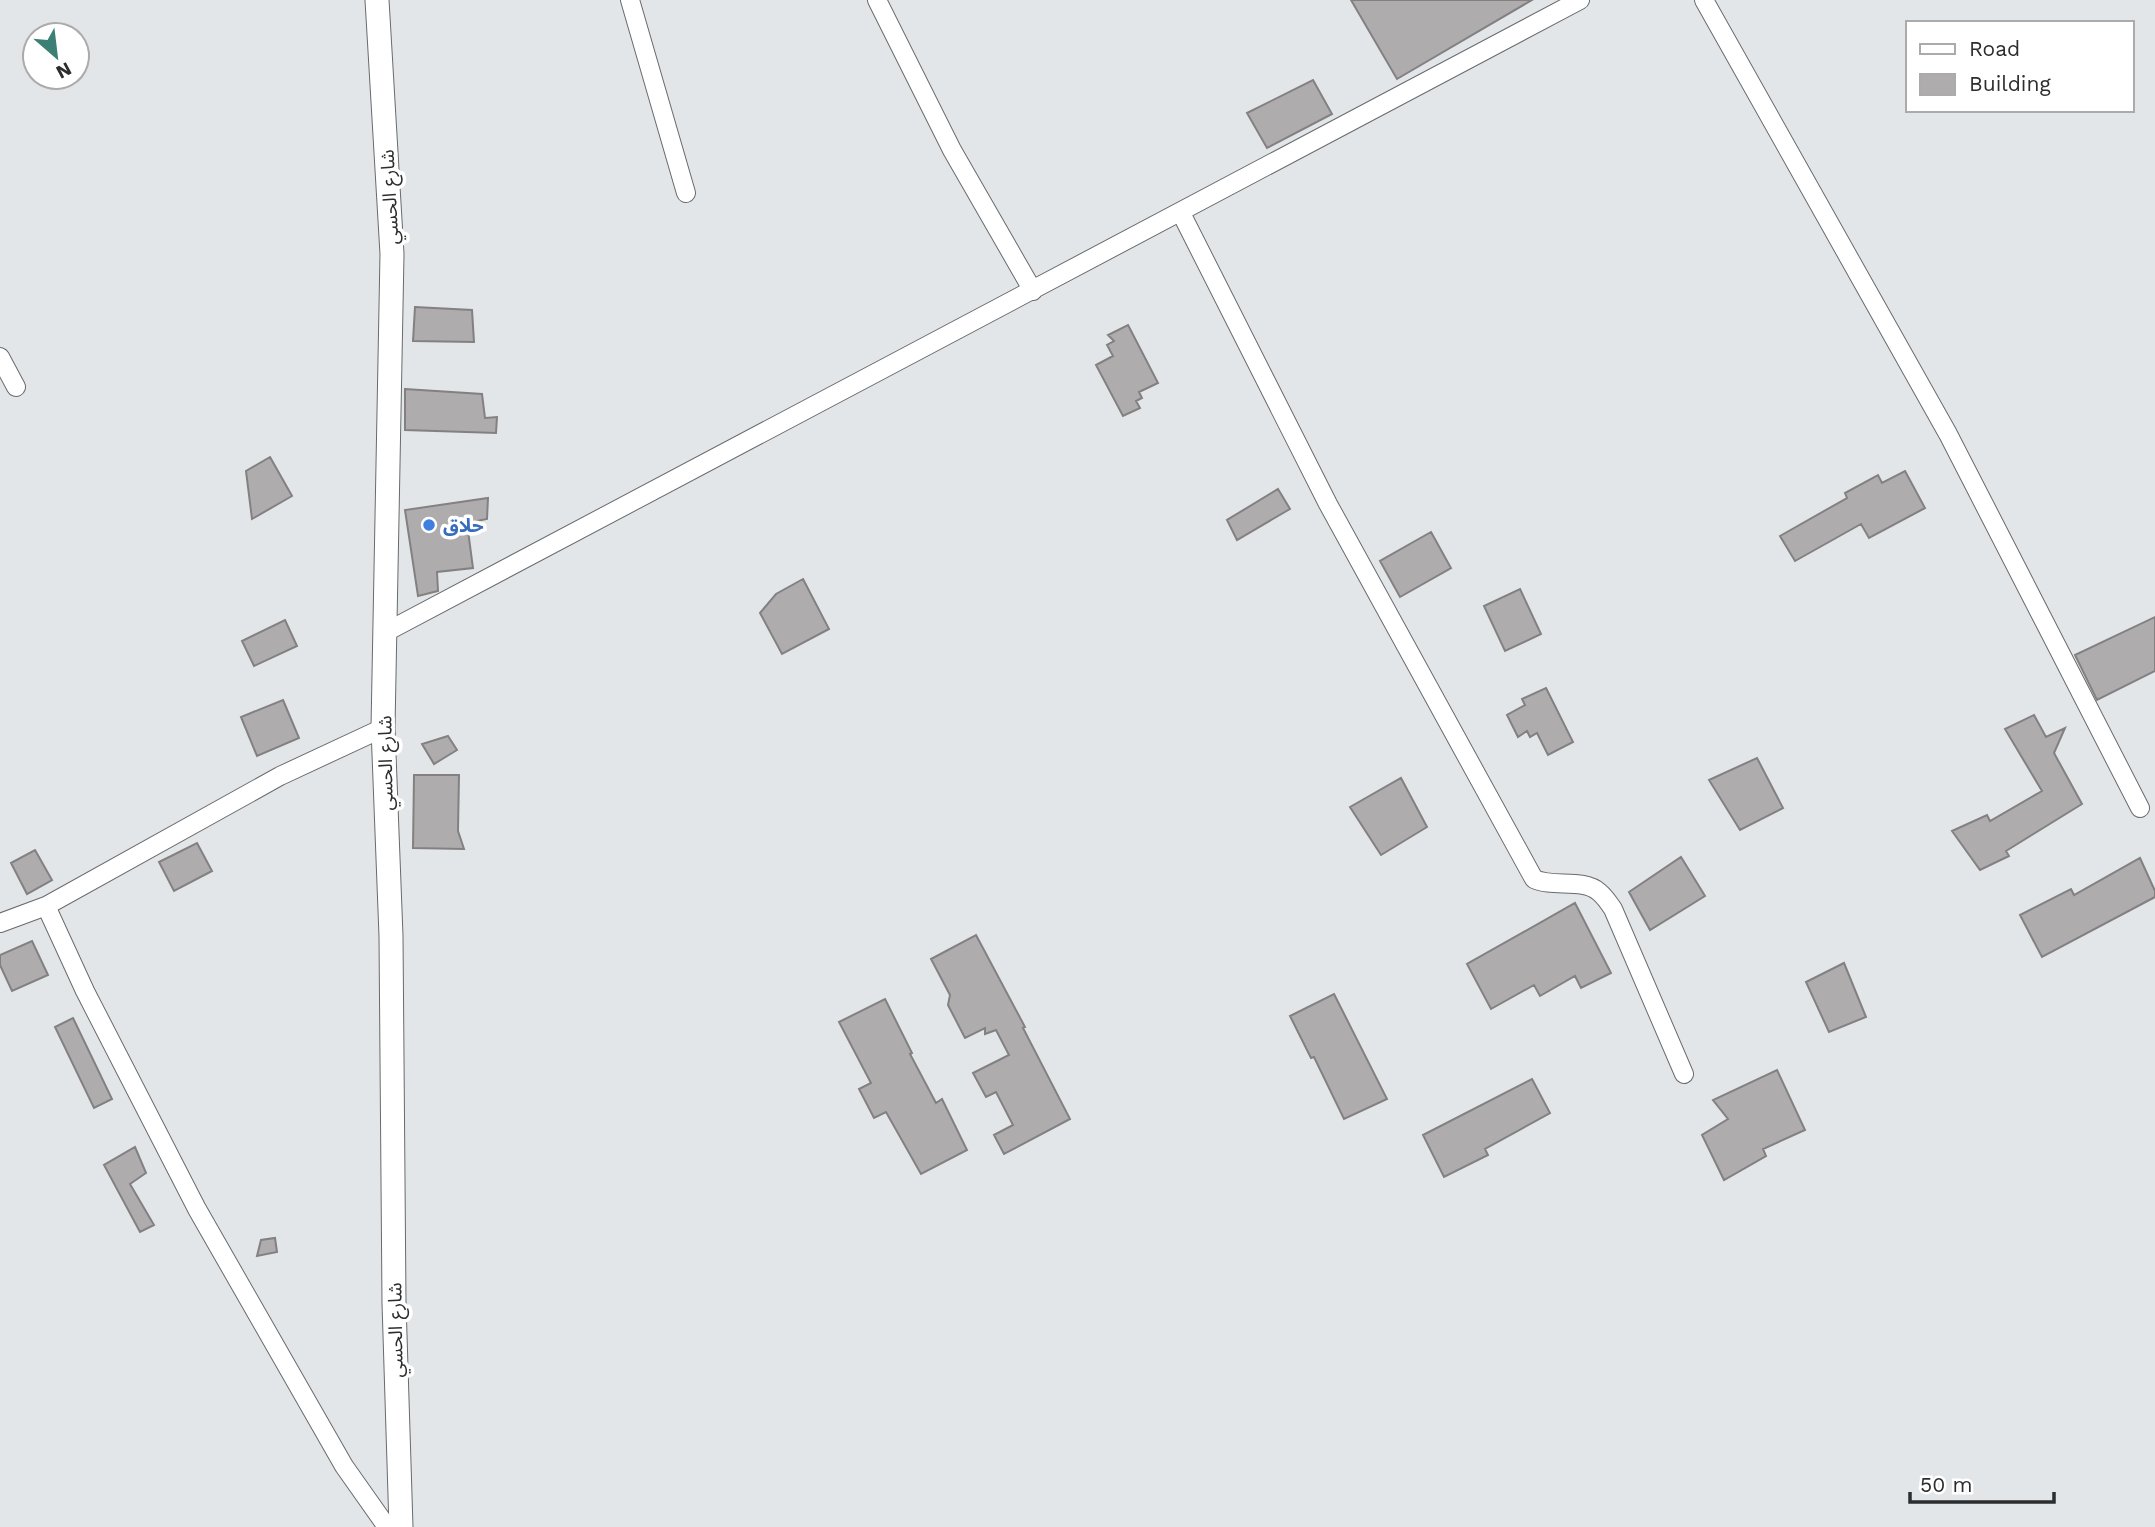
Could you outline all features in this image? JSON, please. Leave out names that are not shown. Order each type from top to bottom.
[{"type":"street","name":"شارع الحسي","points":[[377,0],[392,254],[383,728],[391,936],[394,1303],[401,1527]]},
{"type":"street","points":[[630,0],[686,193]]},
{"type":"street","points":[[877,0],[953,150],[1033,291]]},
{"type":"street","points":[[386,632],[1580,0]]},
{"type":"street","points":[[1704,0],[1948,434],[2140,808]]},
{"type":"street","points":[[1181,213],[1328,504],[1534,879],[1542,883],[1582,885],[1597,890],[1613,909],[1684,1073]]},
{"type":"street","points":[[0,357],[16,387]]},
{"type":"street","points":[[0,923],[46,906],[280,776],[383,728]]},
{"type":"street","points":[[46,906],[85,991],[197,1209],[344,1466],[387,1527]]},
{"type":"building","points":[[1351,0],[1532,0],[1397,79]]},
{"type":"building","points":[[1313,80],[1332,114],[1267,148],[1247,113]]},
{"type":"building","points":[[415,307],[472,310],[474,342],[413,341]]},
{"type":"building","points":[[1128,325],[1158,383],[1139,392],[1142,398],[1136,401],[1140,408],[1123,416],[1096,365],[1113,356],[1107,345],[1114,341],[1108,335]]},
{"type":"building","points":[[405,389],[482,394],[485,418],[497,417],[496,433],[405,430]]},
{"type":"building","points":[[270,457],[292,496],[252,519],[246,471]]},
{"type":"building","points":[[1905,471],[1925,508],[1869,538],[1861,524],[1795,561],[1780,536],[1847,498],[1845,493],[1878,475],[1882,483]]},
{"type":"building","points":[[1278,489],[1290,509],[1237,540],[1227,520]]},
{"type":"building","points":[[488,498],[487,519],[467,523],[473,568],[437,572],[438,591],[418,596],[405,510]]},
{"type":"building","points":[[1431,532],[1451,568],[1400,597],[1380,561]]},
{"type":"building","points":[[803,579],[829,629],[782,654],[760,613],[776,594]]},
{"type":"building","points":[[1520,589],[1541,634],[1505,651],[1484,606]]},
{"type":"building","points":[[2155,617],[2155,671],[2097,700],[2075,655]]},
{"type":"building","points":[[285,620],[297,646],[254,666],[242,641]]},
{"type":"building","points":[[1546,688],[1573,742],[1548,755],[1537,733],[1530,737],[1527,731],[1518,737],[1507,715],[1525,705],[1522,699]]},
{"type":"building","points":[[283,700],[299,738],[257,756],[241,717]]},
{"type":"building","points":[[2034,715],[2046,737],[2065,728],[2054,753],[2082,804],[2006,851],[2009,856],[1980,870],[1952,831],[1987,815],[1990,821],[2042,791],[2005,729]]},
{"type":"building","points":[[448,736],[457,750],[434,764],[422,744]]},
{"type":"building","points":[[1757,758],[1783,808],[1740,830],[1709,780]]},
{"type":"building","points":[[414,775],[459,775],[458,831],[464,849],[413,848]]},
{"type":"building","points":[[1401,778],[1427,827],[1381,855],[1350,807]]},
{"type":"building","points":[[197,843],[212,871],[174,891],[159,862]]},
{"type":"building","points":[[35,850],[52,880],[27,894],[11,863]]},
{"type":"building","points":[[1681,857],[1705,896],[1650,930],[1629,892]]},
{"type":"building","points":[[2140,858],[2155,891],[2155,897],[2042,957],[2020,915],[2071,889],[2074,895]]},
{"type":"building","points":[[1575,903],[1611,973],[1581,988],[1575,976],[1540,996],[1534,985],[1491,1009],[1467,964]]},
{"type":"building","points":[[976,935],[1070,1119],[1004,1154],[994,1135],[1013,1125],[996,1092],[986,1097],[973,1073],[1009,1055],[996,1030],[985,1034],[985,1028],[965,1038],[948,1005],[950,995],[931,959]]},
{"type":"building","points":[[32,941],[48,975],[12,991],[0,965],[0,955]]},
{"type":"building","points":[[1844,963],[1866,1017],[1829,1032],[1806,982]]},
{"type":"building","points":[[1334,994],[1387,1099],[1344,1119],[1314,1057],[1311,1058],[1290,1016]]},
{"type":"building","points":[[885,999],[936,1103],[942,1099],[967,1150],[921,1174],[886,1112],[874,1118],[859,1089],[871,1083],[839,1022]]},
{"type":"building","points":[[73,1018],[112,1099],[94,1108],[55,1027]]},
{"type":"building","points":[[1777,1070],[1805,1130],[1763,1149],[1766,1156],[1724,1180],[1702,1135],[1728,1119],[1713,1100]]},
{"type":"building","points":[[1532,1079],[1550,1113],[1485,1149],[1488,1155],[1444,1177],[1423,1135]]},
{"type":"building","points":[[135,1147],[146,1173],[130,1184],[154,1225],[140,1232],[104,1165]]},
{"type":"building","points":[[275,1238],[277,1252],[257,1256],[261,1240]]},
{"type":"place","name":"حلاق","points":[[429,525]]}]
